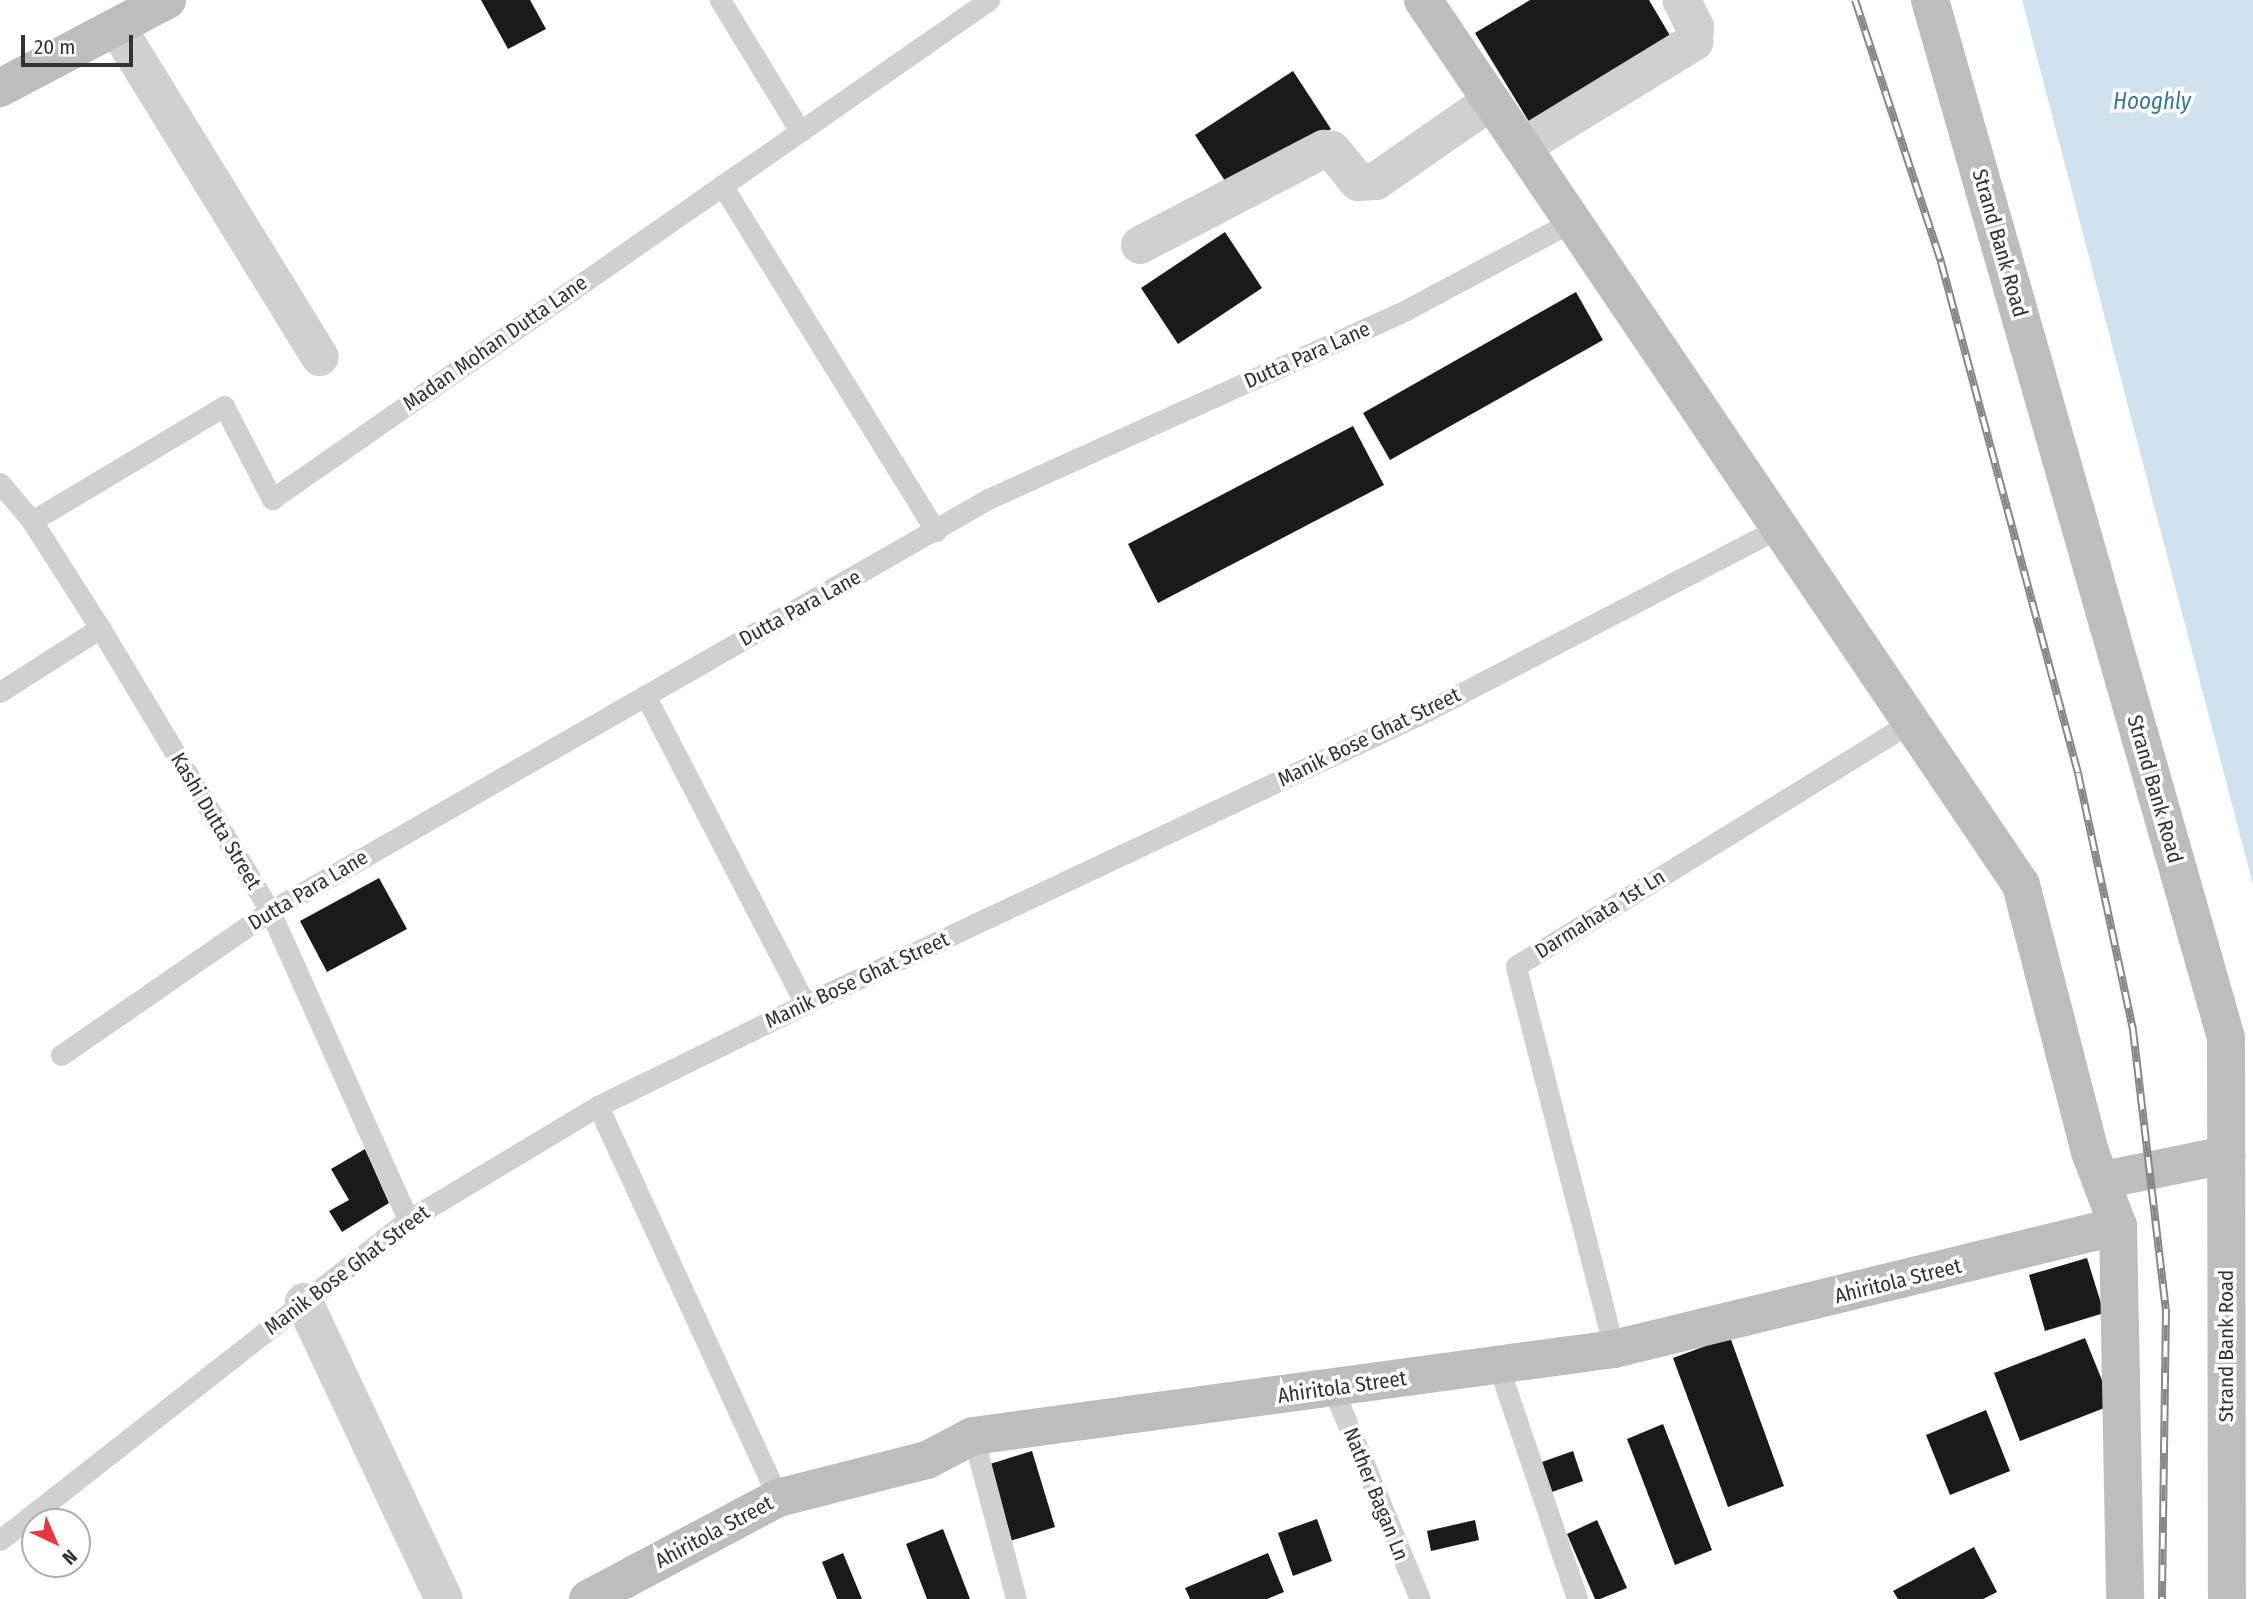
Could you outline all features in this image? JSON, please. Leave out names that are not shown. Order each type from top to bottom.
[{"type":"main road","points":[[0,88],[118,29],[167,0]]},
{"type":"main road","points":[[1423,0],[1913,721],[2021,885],[2090,1152],[2103,1180],[2118,1226],[2126,1599]]},
{"type":"main road","name":"Strand Bank Road","points":[[1930,0],[2226,1038],[2227,1599]]},
{"type":"main road","points":[[2103,1180],[2226,1155]]},
{"type":"main road","name":"Ahiritola Street","points":[[588,1599],[778,1498],[927,1460],[973,1436],[1614,1349],[1726,1325],[2118,1226]]},
{"type":"street","points":[[1522,147],[1693,42],[1695,27],[1681,0]]},
{"type":"street","points":[[118,29],[320,357]]},
{"type":"street","points":[[1140,245],[1324,149],[1332,150],[1358,182],[1376,181],[1491,101]]},
{"type":"street","points":[[304,1302],[444,1599]]},
{"type":"lane","points":[[720,0],[800,131]]},
{"type":"lane","name":"Madan Mohan Dutta Lane","points":[[32,521],[224,407],[272,499],[989,0]]},
{"type":"lane","points":[[722,185],[936,531]]},
{"type":"lane","name":"Dutta Para Lane","points":[[61,1055],[270,911],[988,499],[1406,310],[1573,221]]},
{"type":"lane","name":"Kashi Dutta Street","points":[[0,483],[32,521],[100,628],[270,911],[408,1220]]},
{"type":"lane","name":"Manik Bose Ghat Street","points":[[0,1541],[408,1220],[598,1106],[805,1004],[1427,711],[1780,527]]},
{"type":"lane","points":[[0,692],[100,628]]},
{"type":"lane","points":[[645,695],[805,1004]]},
{"type":"lane","name":"Darmahata 1st Ln","points":[[1614,1349],[1516,966],[1913,721]]},
{"type":"lane","points":[[598,1106],[778,1498]]},
{"type":"lane","points":[[1498,1365],[1577,1599]]},
{"type":"lane","name":"Nather Bagan Ln","points":[[1333,1389],[1420,1599]]},
{"type":"lane","points":[[973,1436],[1016,1599]]},
{"type":"water","name":"Hooghly","points":[[2022,0],[2253,0],[2253,885]]},
{"type":"building","points":[[481,0],[530,0],[546,29],[508,49]]},
{"type":"building","points":[[1530,0],[1649,0],[1672,39],[1531,125],[1475,33]]},
{"type":"building","points":[[1293,71],[1331,129],[1233,193],[1195,135]]},
{"type":"building","points":[[1225,232],[1262,288],[1178,344],[1141,288]]},
{"type":"building","points":[[1576,292],[1603,340],[1390,460],[1363,413]]},
{"type":"building","points":[[1353,426],[1384,485],[1158,603],[1128,544]]},
{"type":"building","points":[[379,878],[407,929],[327,972],[300,921]]},
{"type":"building","points":[[365,1149],[389,1203],[342,1232],[329,1211],[349,1200],[331,1169]]},
{"type":"building","points":[[2087,1258],[2104,1313],[2045,1331],[2029,1275]]},
{"type":"building","points":[[1730,1337],[1784,1486],[1728,1507],[1673,1358]]},
{"type":"building","points":[[2085,1338],[2112,1405],[2020,1441],[1994,1373]]},
{"type":"building","points":[[1986,1410],[2010,1471],[1950,1495],[1926,1435]]},
{"type":"building","points":[[1663,1424],[1712,1550],[1675,1565],[1627,1439]]},
{"type":"building","points":[[1032,1451],[1055,1527],[1010,1541],[987,1465]]},
{"type":"building","points":[[1573,1451],[1583,1481],[1552,1492],[1542,1462]]},
{"type":"building","points":[[1317,1519],[1332,1561],[1293,1576],[1278,1533]]},
{"type":"building","points":[[1475,1520],[1479,1540],[1431,1551],[1427,1531]]},
{"type":"building","points":[[1597,1520],[1627,1588],[1600,1599],[1595,1599],[1567,1534]]},
{"type":"building","points":[[943,1529],[970,1599],[927,1599],[906,1544]]},
{"type":"building","points":[[1974,1547],[1997,1592],[1983,1599],[1898,1599],[1893,1591]]},
{"type":"building","points":[[843,1553],[862,1599],[837,1599],[822,1562]]},
{"type":"building","points":[[1268,1553],[1284,1592],[1267,1599],[1190,1599],[1185,1588]]},
{"type":"railway","points":[[1855,0],[1941,262],[2078,773],[2133,1030],[2166,1309],[2162,1599]]}]
